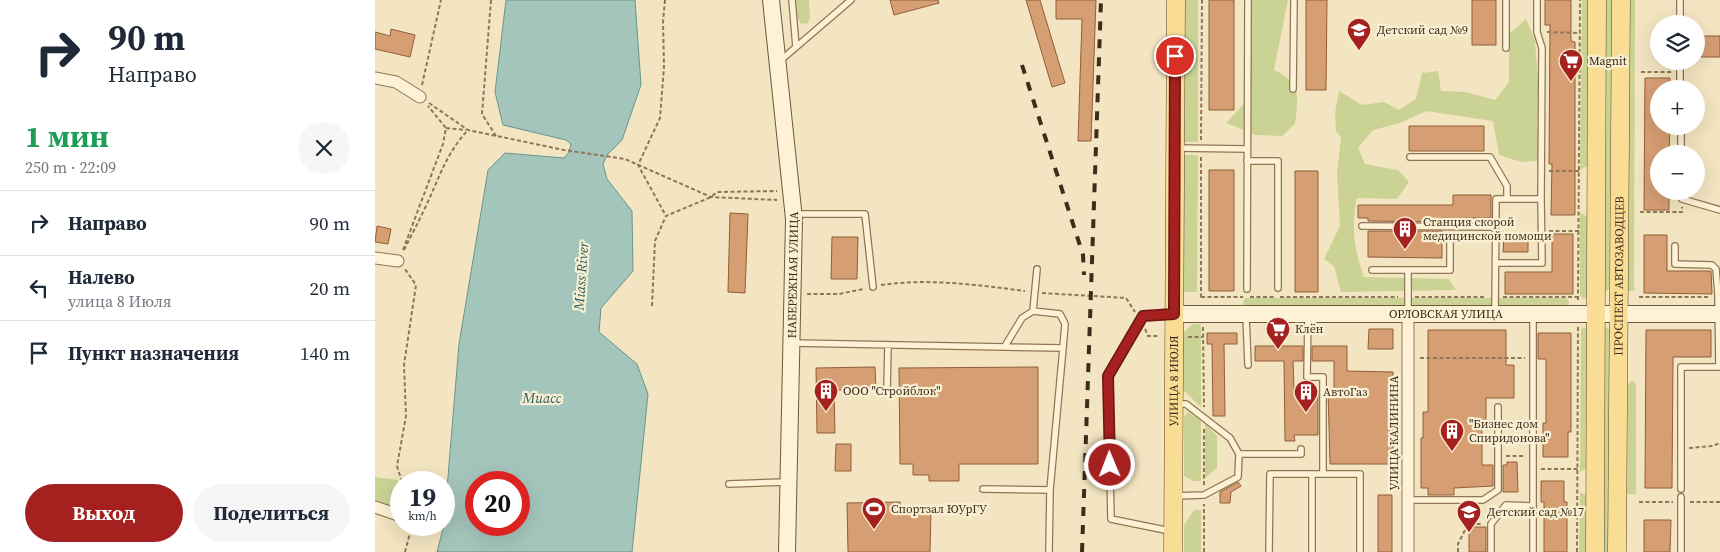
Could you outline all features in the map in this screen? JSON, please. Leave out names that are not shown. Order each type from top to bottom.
[{"type":"main road","name":"УЛИЦА 8 ИЮЛЯ","points":[[1173,552],[1176,0]]},
{"type":"main road","name":"ПРОСПЕКТ АВТОЗАВОДЦЕВ","points":[[1595,552],[1587,314],[1597,0]]},
{"type":"main road","name":"ПРОСПЕКТ АВТОЗАВОДЦЕВ","points":[[1617,552],[1621,0]]},
{"type":"street","name":"НАБЕРЕЖНАЯ УЛИЦА","points":[[771,0],[787,196],[794,214],[794,293],[787,482],[787,552]]},
{"type":"street","points":[[375,78],[396,82],[420,97]]},
{"type":"street","points":[[375,258],[398,261]]},
{"type":"street","name":"ОРЛОВСКАЯ УЛИЦА","points":[[1174,314],[1719,314]]},
{"type":"street","name":"УЛИЦА КАЛИНИНА","points":[[1408,314],[1408,552]]},
{"type":"street","points":[[375,507],[390,512]]},
{"type":"lane","points":[[792,0],[796,48]]},
{"type":"lane","points":[[777,63],[851,0]]},
{"type":"lane","points":[[1247,289],[1248,0]]},
{"type":"lane","points":[[1293,89],[1294,0]]},
{"type":"lane","points":[[1506,0],[1506,48]]},
{"type":"lane","points":[[1496,263],[1542,263],[1542,48],[1537,32],[1537,0]]},
{"type":"lane","points":[[1680,0],[1680,15]]},
{"type":"lane","points":[[1680,72],[1680,80]]},
{"type":"lane","points":[[1175,148],[1247,149]]},
{"type":"lane","points":[[1410,157],[1490,157],[1507,186],[1507,199]]},
{"type":"lane","points":[[1247,161],[1278,161],[1278,288]]},
{"type":"lane","points":[[1495,314],[1496,199],[1541,199]]},
{"type":"lane","points":[[1685,200],[1720,210]]},
{"type":"lane","points":[[794,214],[865,214],[873,287]]},
{"type":"lane","points":[[1362,226],[1496,227]]},
{"type":"lane","points":[[1372,270],[1450,270],[1451,242]]},
{"type":"lane","points":[[1675,246],[1675,264],[1712,265],[1716,269],[1719,294],[1719,367],[1681,367],[1681,489]]},
{"type":"lane","points":[[1033,311],[1037,269]]},
{"type":"lane","points":[[1408,270],[1408,314]]},
{"type":"lane","points":[[1005,346],[1021,318],[1033,311],[1060,314],[1065,324],[1050,490],[1049,552]]},
{"type":"lane","points":[[1173,532],[1111,518],[1108,376],[1143,316],[1174,314]]},
{"type":"lane","points":[[1246,314],[1248,365]]},
{"type":"lane","points":[[1308,314],[1307,377],[1323,377],[1323,474]]},
{"type":"lane","points":[[1533,314],[1533,552]]},
{"type":"lane","points":[[792,343],[1063,348]]},
{"type":"lane","points":[[887,391],[888,345]]},
{"type":"lane","points":[[1173,404],[1186,404],[1204,417],[1230,438],[1239,454],[1238,477],[1204,495],[1173,496]]},
{"type":"lane","points":[[1408,500],[1483,500],[1498,490],[1498,407]]},
{"type":"lane","points":[[1239,454],[1301,454],[1301,448]]},
{"type":"lane","points":[[1269,552],[1270,474],[1360,474],[1360,552]]},
{"type":"lane","points":[[1312,552],[1313,474]]},
{"type":"lane","points":[[729,484],[787,482]]},
{"type":"lane","points":[[983,489],[1050,490]]},
{"type":"lane","points":[[1681,497],[1681,552]]},
{"type":"lane","points":[[1491,552],[1491,524],[1507,505],[1533,506]]},
{"type":"path","points":[[420,97],[441,0]]},
{"type":"path","points":[[491,0],[482,114],[496,136]]},
{"type":"path","points":[[637,165],[660,118],[664,67],[663,22],[665,0]]},
{"type":"path","points":[[1577,552],[1578,469],[1587,314],[1578,297],[1580,0]]},
{"type":"path","points":[[1537,32],[1579,32]]},
{"type":"path","points":[[1641,72],[1680,72]]},
{"type":"path","points":[[420,97],[446,128],[468,130],[564,150],[625,159],[711,197],[787,196]]},
{"type":"path","points":[[420,97],[468,130]]},
{"type":"path","points":[[398,261],[443,144],[446,128]]},
{"type":"path","points":[[398,261],[425,208],[439,172],[455,144],[468,130]]},
{"type":"path","points":[[637,165],[666,216]]},
{"type":"path","points":[[1541,171],[1579,171]]},
{"type":"path","points":[[651,306],[655,241],[666,216],[711,197],[717,192],[787,196]]},
{"type":"path","points":[[1640,212],[1682,212],[1682,200]]},
{"type":"path","points":[[1542,231],[1579,231]]},
{"type":"path","points":[[398,261],[416,285],[404,365],[406,416],[397,466],[399,471]]},
{"type":"path","points":[[794,293],[839,294],[898,283],[954,282],[1034,292],[1126,298],[1140,321]]},
{"type":"path","points":[[1639,297],[1719,294]]},
{"type":"path","points":[[1201,297],[1578,297]]},
{"type":"path","points":[[1203,314],[1203,552]]},
{"type":"path","points":[[1420,358],[1533,358]]},
{"type":"path","points":[[1681,449],[1712,446],[1720,443]]},
{"type":"path","points":[[1498,456],[1533,456]]},
{"type":"path","points":[[1533,469],[1578,469]]},
{"type":"path","points":[[1458,552],[1458,544],[1469,524],[1491,524]]},
{"type":"path","points":[[405,552],[409,536]]},
{"type":"green space","points":[[796,0],[809,0],[810,18],[808,23],[801,24],[797,17]]},
{"type":"green space","points":[[1183,0],[1198,0],[1198,142],[1183,142]]},
{"type":"green space","points":[[1247,0],[1288,0],[1274,70],[1290,80],[1294,86],[1297,106],[1295,124],[1282,136],[1256,135],[1226,123],[1248,100],[1245,58]]},
{"type":"green space","points":[[1582,0],[1590,0],[1589,165],[1580,170]]},
{"type":"green space","points":[[1603,0],[1612,0],[1609,289],[1605,292],[1601,289]]},
{"type":"green space","points":[[1628,0],[1635,0],[1634,291],[1627,291]]},
{"type":"green space","points":[[1526,19],[1535,40],[1538,84],[1537,127],[1546,135],[1538,161],[1521,162],[1499,155],[1493,121],[1426,111],[1400,123],[1373,130],[1358,148],[1365,164],[1398,170],[1409,182],[1397,199],[1357,198],[1354,229],[1358,257],[1364,277],[1449,279],[1456,290],[1341,292],[1334,266],[1324,259],[1340,226],[1337,174],[1341,137],[1336,131],[1335,113],[1339,91],[1362,105],[1384,102],[1399,110],[1416,99],[1422,73],[1438,71],[1441,91],[1466,92],[1495,100],[1509,82],[1509,34]]},
{"type":"green space","points":[[1183,155],[1198,155],[1197,292],[1182,292]]},
{"type":"green space","points":[[1580,212],[1589,218],[1588,296],[1584,299],[1580,296]]},
{"type":"green space","points":[[1245,298],[1406,298],[1406,307],[1245,307],[1243,303]]},
{"type":"green space","points":[[1410,298],[1493,298],[1493,307],[1410,307]]},
{"type":"green space","points":[[1498,298],[1567,298],[1569,302],[1567,307],[1498,307]]},
{"type":"green space","points":[[1193,324],[1201,324],[1201,407],[1183,390],[1183,333]]},
{"type":"green space","points":[[1584,327],[1588,329],[1587,468],[1580,472],[1581,329]]},
{"type":"green space","points":[[1606,327],[1610,330],[1610,552],[1601,552],[1602,330]]},
{"type":"green space","points":[[1632,381],[1636,384],[1636,494],[1627,494],[1628,384]]},
{"type":"green space","points":[[1188,412],[1201,421],[1201,481],[1193,481],[1184,476],[1184,417]]},
{"type":"green space","points":[[1205,423],[1217,436],[1217,468],[1205,478]]},
{"type":"green space","points":[[375,477],[390,479],[390,509],[375,504]]},
{"type":"green space","points":[[1580,492],[1587,496],[1587,552],[1579,552]]},
{"type":"green space","points":[[1194,510],[1201,510],[1201,552],[1184,552],[1184,525]]},
{"type":"water","name":"Миасс","points":[[506,0],[635,0],[641,85],[622,140],[607,155],[603,164],[607,179],[632,211],[633,271],[601,308],[599,332],[637,364],[648,394],[632,552],[437,552],[441,536],[455,536],[455,471],[448,471],[459,344],[488,170],[505,153],[564,158],[569,152],[571,144],[566,140],[503,125],[495,92]]},
{"type":"building","points":[[890,0],[938,0],[939,3],[894,15]]},
{"type":"building","points":[[1026,0],[1040,0],[1065,83],[1052,87]]},
{"type":"building","points":[[1056,0],[1096,0],[1091,141],[1078,141],[1082,19],[1056,19]]},
{"type":"building","points":[[1209,0],[1234,0],[1234,110],[1209,110]]},
{"type":"building","points":[[1306,0],[1327,0],[1326,90],[1306,90]]},
{"type":"building","points":[[1472,0],[1496,0],[1496,45],[1472,45]]},
{"type":"building","points":[[1545,0],[1571,0],[1571,41],[1575,42],[1575,215],[1551,215],[1552,164],[1549,164],[1550,25],[1545,25]]},
{"type":"building","points":[[391,29],[415,35],[410,57],[375,49],[375,32],[390,36]]},
{"type":"building","points":[[1705,36],[1720,36],[1720,57],[1705,57]]},
{"type":"building","points":[[1645,78],[1670,78],[1670,80],[1650,80],[1650,135],[1670,135],[1669,145],[1650,145],[1650,200],[1669,200],[1669,210],[1644,210]]},
{"type":"building","points":[[1409,126],[1484,126],[1484,151],[1409,151]]},
{"type":"building","points":[[1209,170],[1234,170],[1234,291],[1209,291]]},
{"type":"building","points":[[1295,171],[1318,171],[1318,292],[1295,292]]},
{"type":"building","points":[[1453,195],[1491,195],[1491,218],[1442,218],[1442,222],[1368,221],[1368,218],[1358,218],[1358,205],[1453,205]]},
{"type":"building","points":[[730,213],[748,214],[745,293],[728,292]]},
{"type":"building","points":[[377,226],[391,229],[388,244],[375,242]]},
{"type":"building","name":"Станция скорой медицинской помощи","points":[[1368,231],[1442,231],[1442,258],[1368,257]]},
{"type":"building","points":[[1552,234],[1573,234],[1573,294],[1505,294],[1505,272],[1552,272]]},
{"type":"building","points":[[1504,235],[1528,235],[1528,252],[1503,252]]},
{"type":"building","points":[[1644,235],[1667,235],[1667,271],[1711,271],[1712,294],[1644,293]]},
{"type":"building","points":[[832,237],[858,237],[857,279],[831,279]]},
{"type":"building","points":[[1369,329],[1393,329],[1393,349],[1368,349]]},
{"type":"building","points":[[1428,330],[1506,330],[1506,365],[1514,365],[1514,398],[1486,398],[1486,425],[1482,425],[1482,465],[1493,465],[1493,486],[1454,488],[1454,495],[1428,495],[1428,488],[1421,488],[1423,412],[1428,412]]},
{"type":"building","points":[[1646,330],[1711,330],[1711,357],[1673,357],[1672,488],[1645,488]]},
{"type":"building","points":[[1207,333],[1237,333],[1237,344],[1224,344],[1225,416],[1213,416],[1212,344],[1207,344]]},
{"type":"building","points":[[1538,333],[1571,333],[1571,432],[1568,432],[1568,457],[1543,457],[1543,423],[1546,423],[1546,359],[1538,359]]},
{"type":"building","points":[[1255,346],[1303,346],[1303,361],[1293,361],[1294,390],[1318,390],[1318,435],[1294,435],[1295,441],[1285,441],[1284,361],[1255,361]]},
{"type":"building","points":[[1312,346],[1347,346],[1347,371],[1393,372],[1393,464],[1330,464],[1328,390],[1334,390],[1334,361],[1312,361]]},
{"type":"building","name":"ООО \"Стройблок\"","points":[[875,367],[876,390],[834,390],[835,433],[817,433],[816,368]]},
{"type":"building","points":[[1038,367],[1038,464],[959,464],[959,481],[929,481],[929,475],[913,475],[913,464],[900,464],[899,368]]},
{"type":"building","points":[[836,444],[851,444],[851,471],[835,471]]},
{"type":"building","points":[[1507,462],[1517,462],[1518,492],[1503,492],[1503,465],[1507,465]]},
{"type":"building","points":[[1541,481],[1564,481],[1564,502],[1567,502],[1567,552],[1544,552],[1544,502],[1541,502]]},
{"type":"building","points":[[1238,482],[1241,486],[1231,492],[1230,503],[1220,503],[1220,492]]},
{"type":"building","points":[[1378,495],[1392,495],[1392,552],[1378,552]]},
{"type":"building","name":"Спортзал ЮУрГУ","points":[[900,502],[900,508],[909,511],[931,511],[930,552],[848,552],[847,503]]},
{"type":"building","points":[[1644,520],[1671,520],[1670,552],[1644,552]]},
{"type":"building","points":[[1469,527],[1486,527],[1486,552],[1469,552]]},
{"type":"railway","points":[[1082,552],[1101,0]]},
{"type":"railway","points":[[1022,65],[1083,255],[1084,275]]},
{"type":"place","name":"Детский сад №9","points":[[1359,51]]},
{"type":"place","name":"Magnit","points":[[1571,82]]},
{"type":"place","name":"Станция скорой медицинской помощи","points":[[1405,250]]},
{"type":"place","name":"Клён","points":[[1278,350]]},
{"type":"place","name":"ООО \"Стройблок\"","points":[[826,412]]},
{"type":"place","name":"АвтоГаз","points":[[1306,413]]},
{"type":"place","name":"\"Бизнес дом Спиридонова\"","points":[[1452,452]]},
{"type":"place","name":"Спортзал ЮУрГУ","points":[[874,530]]},
{"type":"place","name":"Детский сад №17","points":[[1469,533]]},
{"type":"route","points":[[1110,465],[1108,376],[1143,316],[1174,314],[1175,56]]},
{"type":"water label","name":"Miass River","points":[[581,276]]}]
